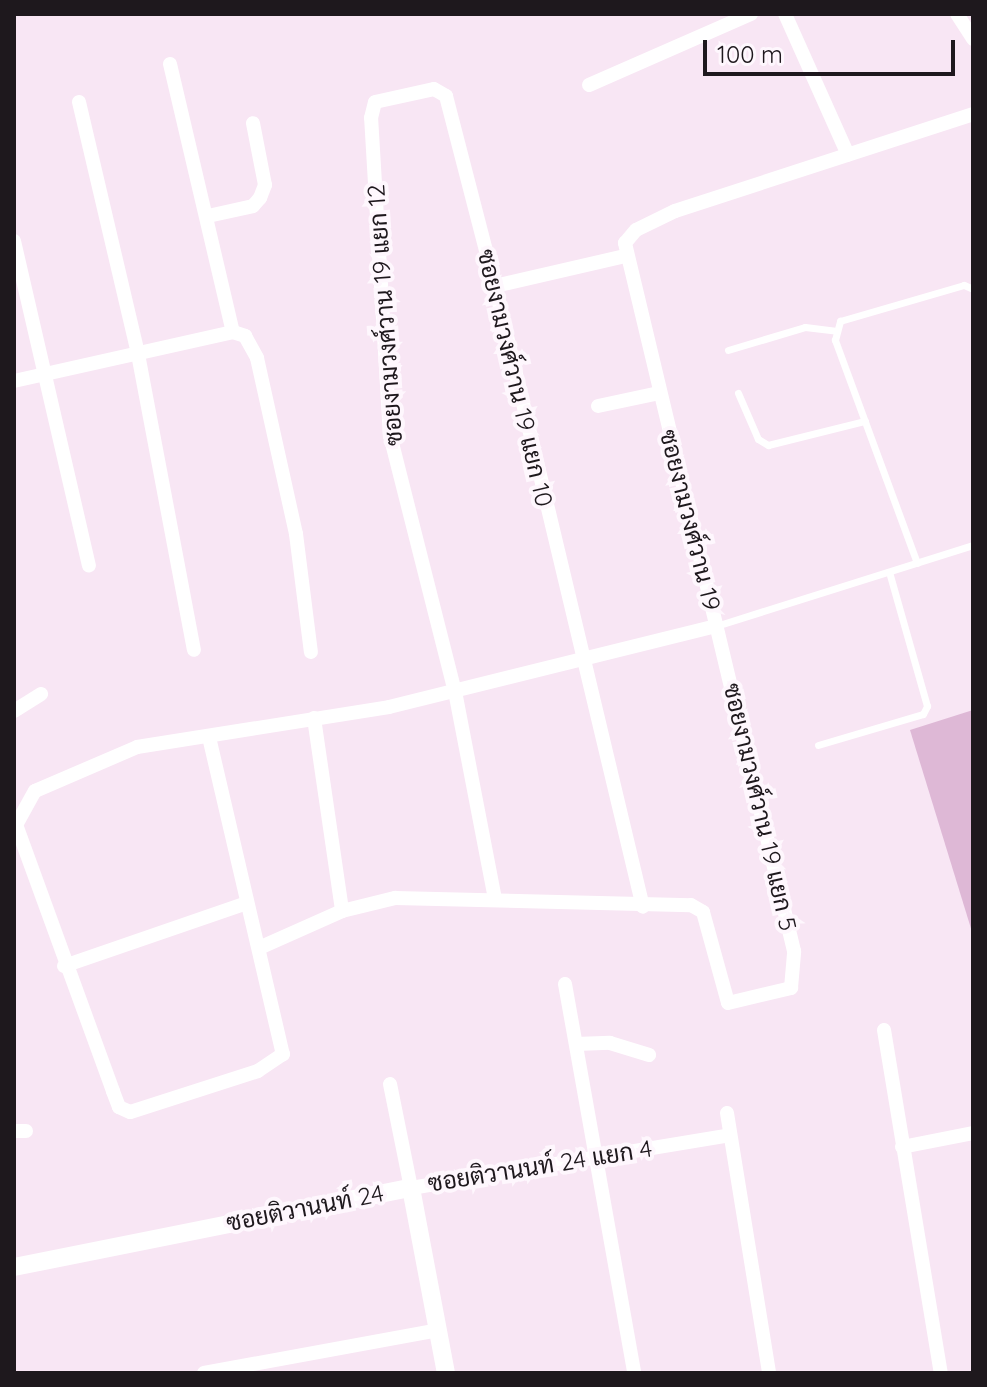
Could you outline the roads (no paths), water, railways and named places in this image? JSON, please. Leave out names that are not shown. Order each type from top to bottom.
[{"type":"street","points":[[589,85],[751,14]]},
{"type":"street","points":[[785,14],[848,155]]},
{"type":"street","points":[[957,14],[973,39]]},
{"type":"street","points":[[170,64],[233,332],[251,346],[296,534],[311,652]]},
{"type":"street","name":"ซอยงามวงศ์วาน 19 แยก 12","points":[[446,96],[434,89],[375,102],[371,118],[390,436],[455,692]]},
{"type":"street","name":"ซอยงามวงศ์วาน 19 แยก 10","points":[[446,96],[495,286],[643,907]]},
{"type":"street","points":[[79,102],[138,354],[194,650]]},
{"type":"street","points":[[495,286],[625,256],[636,230],[675,211],[973,114]]},
{"type":"street","points":[[208,216],[253,206],[260,198],[265,185],[253,123]]},
{"type":"street","points":[[14,241],[89,565]]},
{"type":"street","name":"ซอยงามวงศ์วาน 19","points":[[64,966],[16,825],[35,791],[71,772],[137,747],[209,737],[455,692],[716,626],[625,256]]},
{"type":"street","points":[[14,381],[233,332]]},
{"type":"street","points":[[598,406],[659,393]]},
{"type":"street","name":"ซอยงามวงศ์วาน 19 แยก 5","points":[[643,907],[699,906],[728,1003],[791,988],[794,951],[716,626]]},
{"type":"street","points":[[455,692],[495,899]]},
{"type":"street","points":[[14,711],[41,694]]},
{"type":"street","points":[[314,718],[342,911]]},
{"type":"street","points":[[209,737],[244,904],[284,1040],[283,1054],[258,1071],[143,1110],[119,1107],[64,966],[244,904]]},
{"type":"street","points":[[259,948],[342,911],[395,898],[495,899],[643,907]]},
{"type":"street","points":[[565,984],[634,1373]]},
{"type":"street","points":[[884,1030],[941,1373]]},
{"type":"street","points":[[576,1044],[610,1043],[649,1055]]},
{"type":"street","name":"ซอยติวานนท์ 24 แยก 4","points":[[390,1084],[411,1188],[726,1136]]},
{"type":"street","points":[[727,1113],[726,1136],[768,1372],[753,1373]]},
{"type":"street","points":[[902,1147],[973,1133]]},
{"type":"street","name":"ซอยติวานนท์ 24","points":[[14,1267],[411,1188],[446,1373]]},
{"type":"street","points":[[204,1373],[438,1330]]},
{"type":"lane","points":[[917,563],[835,340],[840,321],[964,285],[973,289]]},
{"type":"lane","points":[[728,350],[805,327],[837,331]]},
{"type":"lane","points":[[738,393],[758,439],[768,445],[865,421]]},
{"type":"lane","points":[[716,626],[973,545]]},
{"type":"lane","points":[[818,745],[923,714],[927,706],[889,572]]}]
